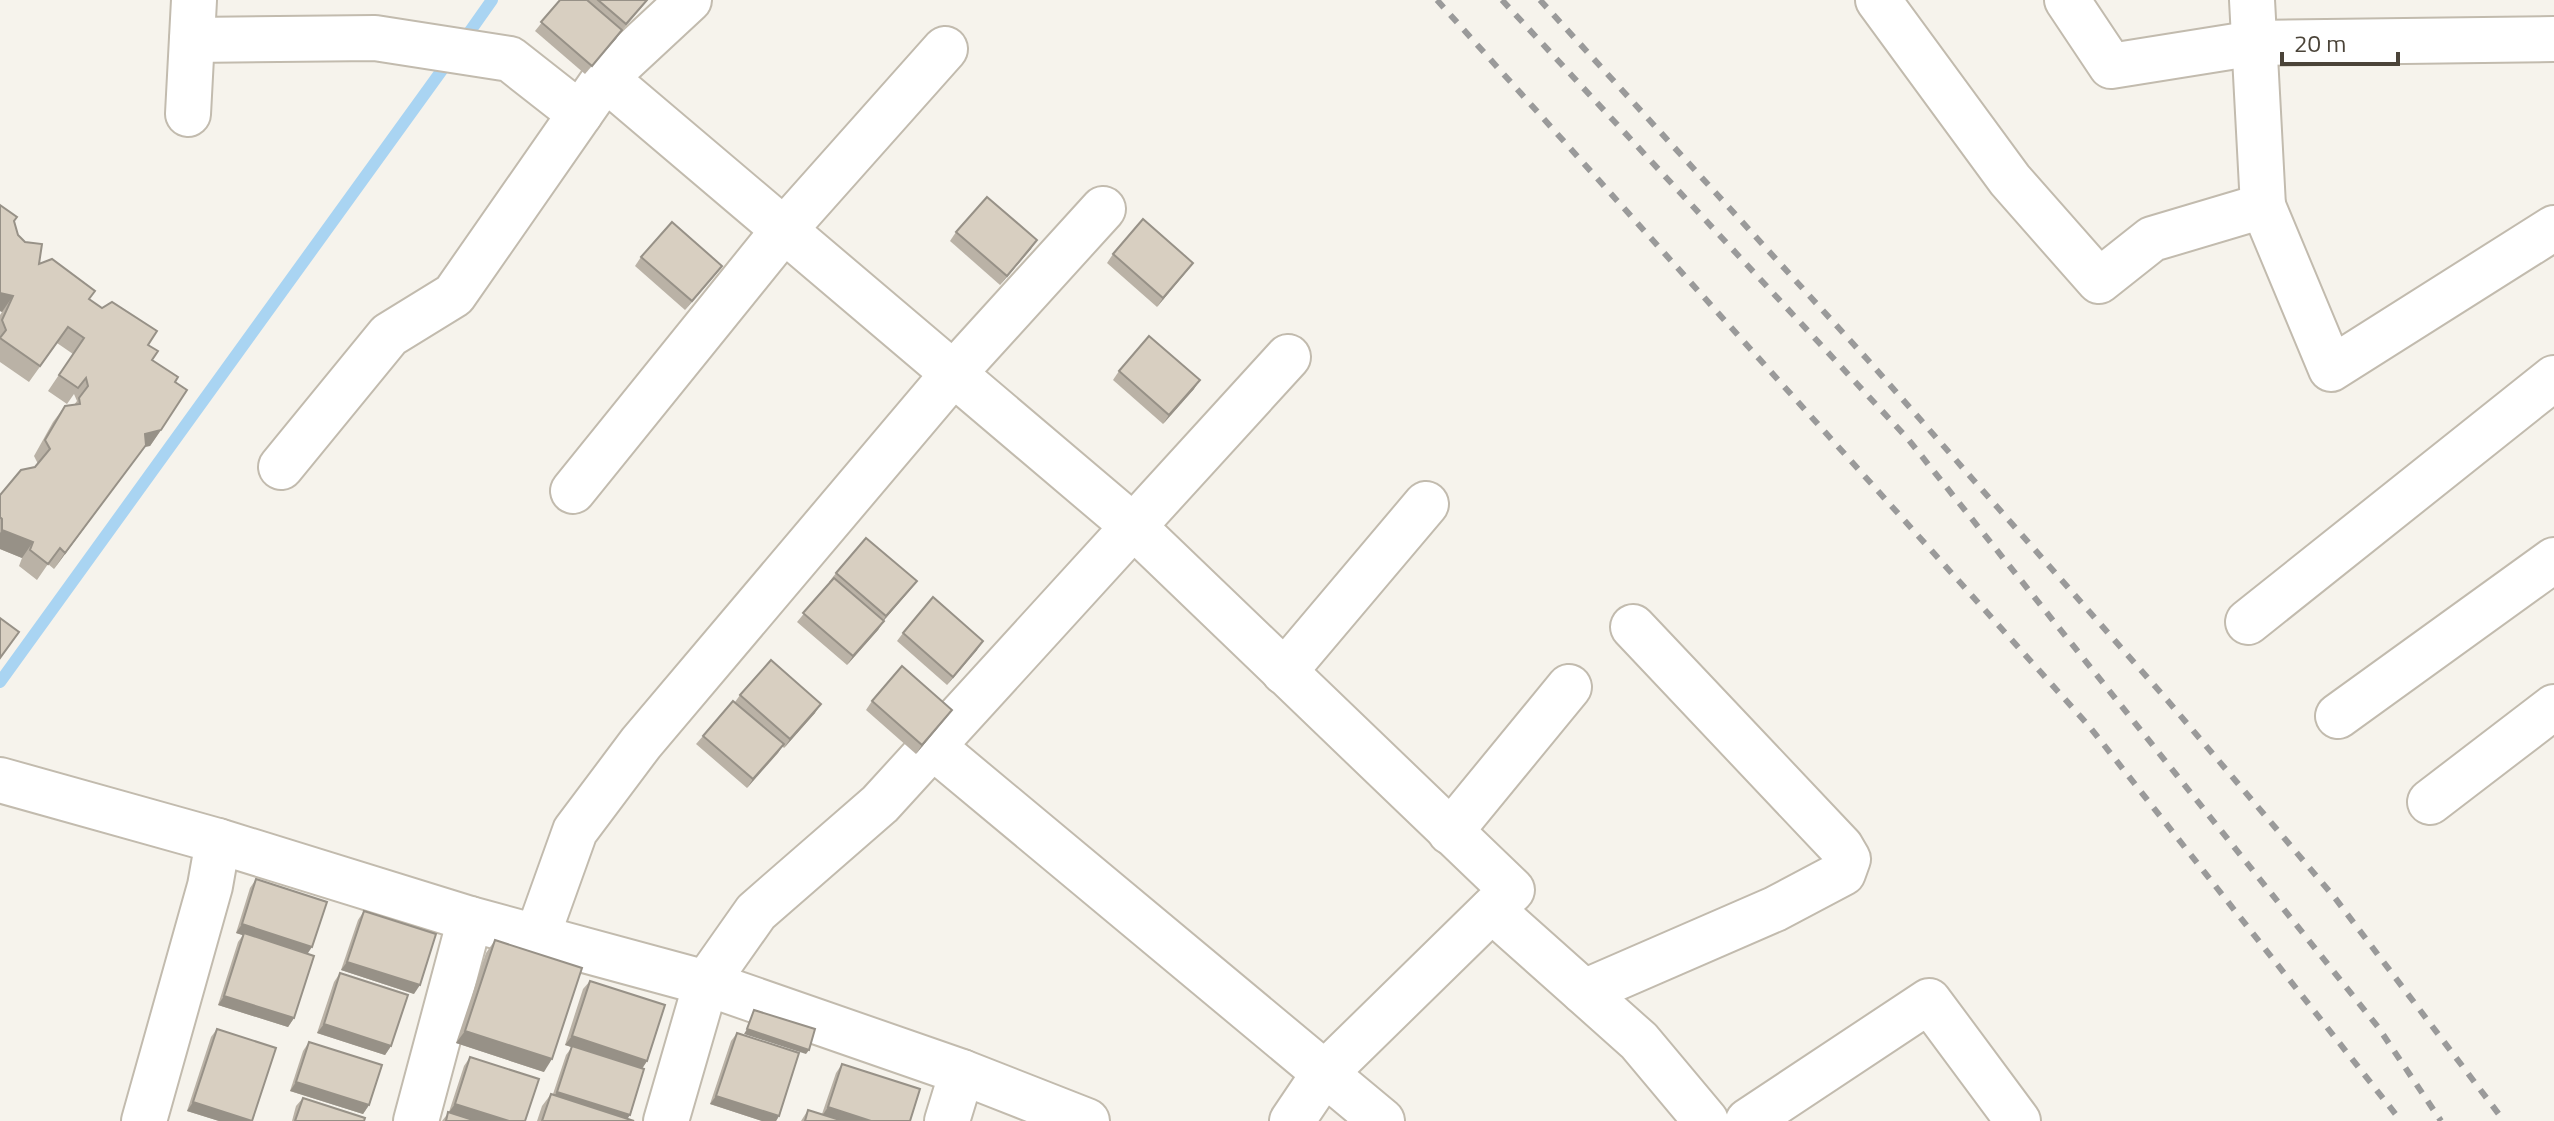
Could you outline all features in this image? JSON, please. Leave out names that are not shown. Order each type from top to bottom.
[{"type":"street","points":[[281,467],[389,335],[454,295],[605,78],[689,0]]},
{"type":"street","points":[[1878,0],[2010,180],[2099,281],[2152,239],[2263,206]]},
{"type":"street","points":[[2067,0],[2111,66],[2255,43],[2554,39]]},
{"type":"street","points":[[2252,0],[2263,206],[2331,369],[2554,228]]},
{"type":"street","points":[[188,114],[193,20],[375,38],[510,59],[580,114]]},
{"type":"street","points":[[573,491],[783,231],[945,49]]},
{"type":"street","points":[[605,78],[1133,526],[1512,890],[1323,1075],[1292,1121]]},
{"type":"street","points":[[537,937],[575,831],[641,743],[953,374],[1103,209]]},
{"type":"street","points":[[666,1121],[706,983],[756,912],[880,804],[1288,357]]},
{"type":"street","points":[[2248,622],[2554,378]]},
{"type":"street","points":[[1284,672],[1426,504]]},
{"type":"street","points":[[2338,716],[2554,560]]},
{"type":"street","points":[[1584,992],[1775,909],[1843,873],[1848,859],[1841,847],[1633,627]]},
{"type":"street","points":[[1450,832],[1569,687]]},
{"type":"street","points":[[2430,802],[2554,707]]},
{"type":"street","points":[[932,746],[1323,1075],[1382,1121]]},
{"type":"street","points":[[0,780],[218,841],[470,919],[706,983],[962,1072],[1087,1121]]},
{"type":"street","points":[[144,1121],[210,886],[218,841]]},
{"type":"street","points":[[1492,910],[1639,1041],[1706,1121]]},
{"type":"street","points":[[416,1121],[470,919]]},
{"type":"street","points":[[1748,1121],[1929,1001],[2018,1121]]},
{"type":"street","points":[[947,1121],[962,1072]]},
{"type":"building","points":[[560,0],[587,0],[622,30],[592,66],[541,22]]},
{"type":"building","points":[[598,0],[647,0],[626,24]]},
{"type":"building","points":[[987,197],[1037,240],[1007,276],[956,232]]},
{"type":"building","points":[[0,205],[17,217],[14,221],[18,235],[25,242],[42,244],[39,264],[52,259],[95,291],[89,299],[102,308],[112,302],[157,331],[148,345],[158,351],[152,360],[178,377],[175,382],[187,390],[161,430],[145,434],[146,445],[65,553],[60,548],[48,564],[30,550],[33,542],[2,530],[0,495],[21,470],[35,467],[50,449],[45,440],[65,406],[80,404],[79,398],[88,386],[86,378],[78,388],[59,375],[84,338],[68,327],[40,366],[0,338],[6,330],[2,320],[13,296],[0,293]]},
{"type":"building","points":[[1143,219],[1193,263],[1163,298],[1113,254]]},
{"type":"building","points":[[672,222],[722,266],[692,301],[641,257]]},
{"type":"building","points":[[1149,336],[1200,380],[1169,415],[1119,371]]},
{"type":"building","points":[[866,538],[917,581],[886,616],[836,573]]},
{"type":"building","points":[[834,578],[884,621],[853,656],[803,613]]},
{"type":"building","points":[[933,597],[983,641],[953,677],[903,633]]},
{"type":"building","points":[[0,618],[19,632],[0,658]]},
{"type":"building","points":[[771,660],[821,704],[790,739],[740,695]]},
{"type":"building","points":[[902,666],[952,710],[922,745],[872,701]]},
{"type":"building","points":[[733,701],[784,744],[753,779],[703,736]]},
{"type":"building","points":[[256,879],[327,902],[312,947],[242,924]]},
{"type":"building","points":[[364,911],[436,934],[420,985],[347,962]]},
{"type":"building","points":[[244,933],[314,956],[294,1018],[224,996]]},
{"type":"building","points":[[495,940],[582,968],[552,1059],[465,1031]]},
{"type":"building","points":[[340,973],[408,995],[391,1046],[324,1024]]},
{"type":"building","points":[[590,981],[665,1005],[647,1061],[572,1036]]},
{"type":"building","points":[[754,1010],[815,1029],[809,1050],[747,1029]]},
{"type":"building","points":[[217,1029],[276,1048],[252,1121],[193,1102]]},
{"type":"building","points":[[737,1033],[799,1053],[779,1116],[716,1096]]},
{"type":"building","points":[[309,1042],[382,1065],[369,1105],[296,1082]]},
{"type":"building","points":[[572,1046],[644,1069],[630,1115],[557,1092]]},
{"type":"building","points":[[470,1057],[539,1079],[525,1121],[509,1121],[455,1104]]},
{"type":"building","points":[[842,1064],[920,1089],[910,1121],[871,1121],[828,1107]]},
{"type":"building","points":[[551,1094],[634,1121],[542,1121]]},
{"type":"building","points":[[303,1098],[365,1118],[364,1121],[295,1121]]},
{"type":"building","points":[[808,1110],[843,1121],[805,1121]]},
{"type":"building","points":[[448,1112],[476,1121],[446,1121]]},
{"type":"waterway","points":[[461,44],[492,0]]},
{"type":"waterway","points":[[0,682],[450,59]]},
{"type":"railway","points":[[1437,0],[2089,726],[2401,1121]]},
{"type":"railway","points":[[1502,0],[1908,439],[2378,1027],[2441,1121]]},
{"type":"railway","points":[[1540,0],[1867,359],[2168,701],[2335,898],[2504,1121]]}]
